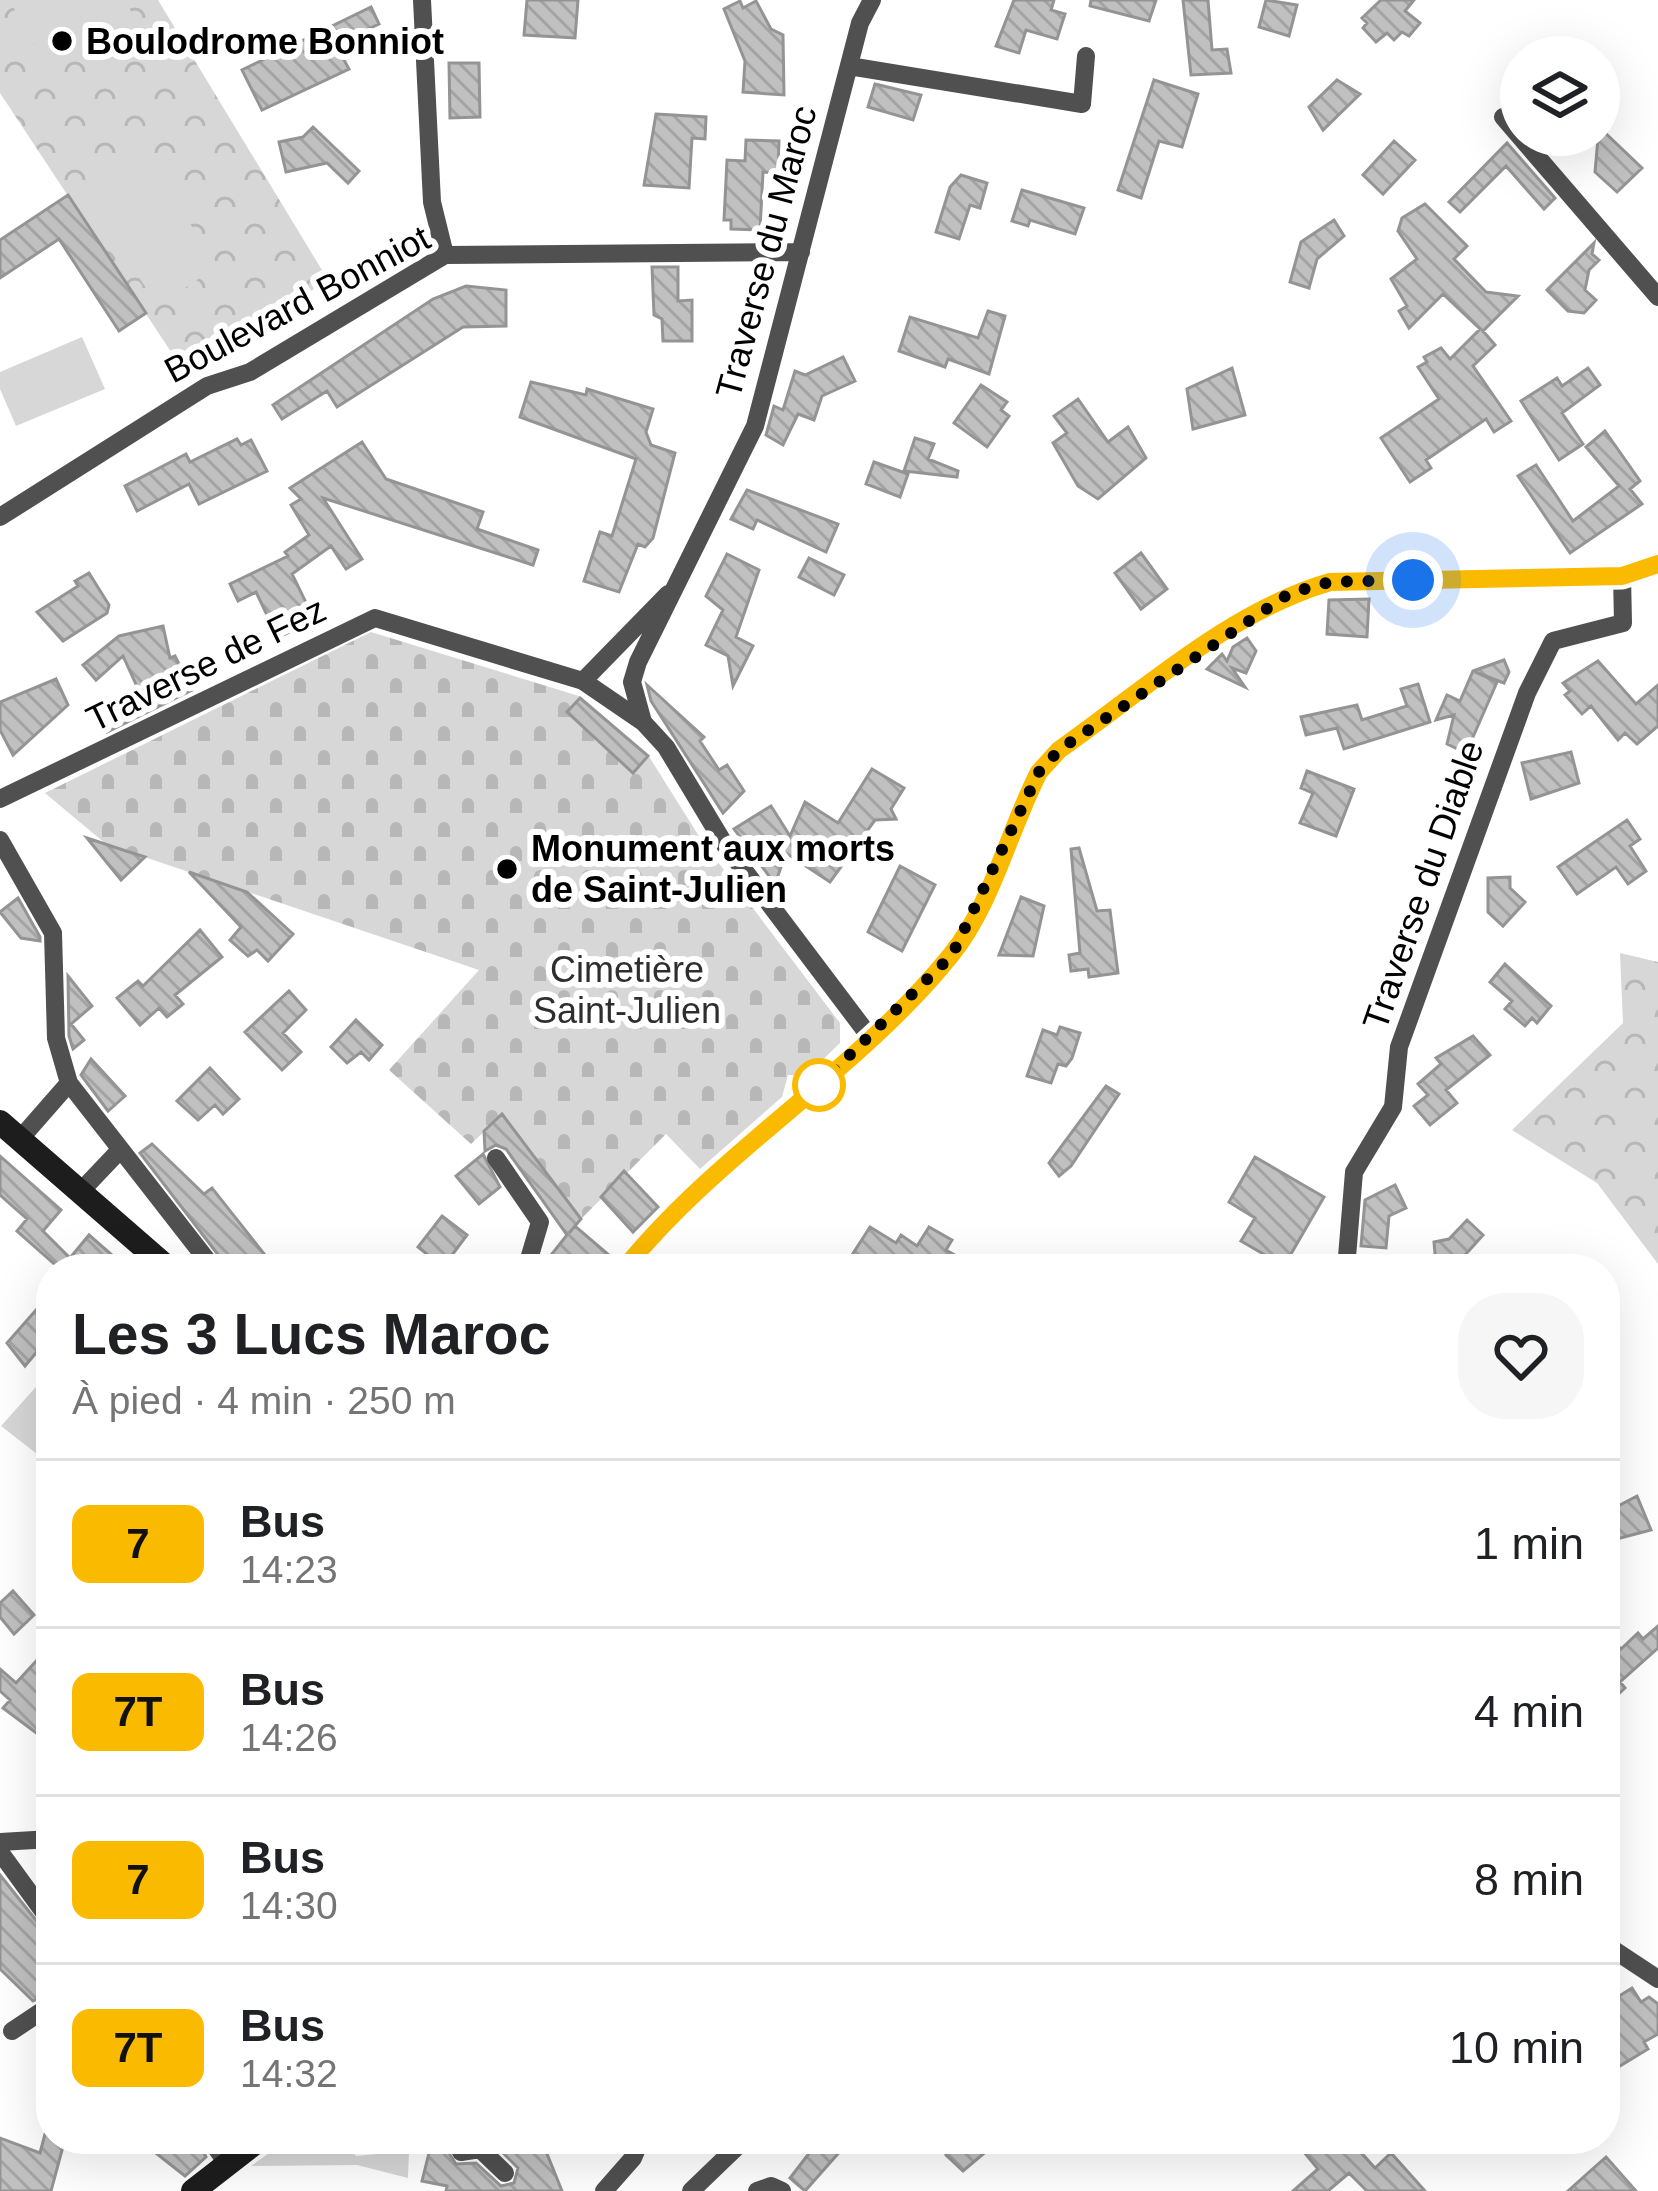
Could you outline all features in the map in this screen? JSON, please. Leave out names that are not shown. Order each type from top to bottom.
[{"type":"main road","points":[[638,1254],[952,955],[1039,772],[1059,750],[1251,616],[1290,593],[1330,582],[1622,576],[1658,564]]},
{"type":"main road","points":[[0,1121],[153,1254]]},
{"type":"main road","points":[[193,2191],[238,2154]]},
{"type":"street","points":[[422,0],[432,202],[445,256]]},
{"type":"street","name":"Traverse du Maroc","points":[[643,722],[632,682],[754,426],[849,67],[872,0]]},
{"type":"street","points":[[849,67],[1082,104],[1086,56]]},
{"type":"street","points":[[1537,156],[1658,297]]},
{"type":"street","name":"Boulevard Bonniot","points":[[0,517],[207,386],[250,372],[445,256],[801,252]]},
{"type":"street","name":"Traverse du Diable","points":[[1347,1254],[1354,1172],[1393,1107],[1399,1047],[1527,693],[1553,640],[1623,623],[1622,576]]},
{"type":"street","name":"Traverse du Maroc","points":[[584,681],[678,580]]},
{"type":"street","name":"Traverse de Fez","points":[[0,799],[375,618],[584,681]]},
{"type":"street","points":[[584,681],[643,722],[666,747],[725,845],[870,1037]]},
{"type":"street","points":[[0,839],[53,933],[56,1038],[69,1083],[202,1254]]},
{"type":"street","points":[[20,1139],[69,1083]]},
{"type":"street","points":[[81,1192],[119,1151]]},
{"type":"street","points":[[496,1158],[540,1222],[530,1254]]},
{"type":"street","points":[[0,1842],[36,1840]]},
{"type":"street","points":[[0,1852],[36,1901]]},
{"type":"street","points":[[1620,1953],[1658,1979]]},
{"type":"street","points":[[13,2031],[36,2015]]},
{"type":"street","points":[[220,2154],[226,2162]]},
{"type":"street","points":[[485,2154],[506,2173]]},
{"type":"street","points":[[604,2191],[635,2154]]},
{"type":"street","points":[[691,2191],[730,2154]]},
{"type":"street","points":[[757,2191],[771,2186],[782,2191]]},
{"type":"green space","points":[[0,0],[158,0],[328,280],[185,373],[0,93]]},
{"type":"green space","name":"Boulodrome Bonniot","points":[[9,0],[124,0],[134,16],[47,65]]},
{"type":"green space","points":[[141,150],[218,266],[158,306],[81,190]]},
{"type":"green space","points":[[82,337],[105,389],[16,426],[0,389],[0,372]]},
{"type":"green space","name":"Cimetière Saint-Julien","points":[[371,632],[579,696],[648,755],[702,841],[840,1023],[840,1043],[807,1075],[788,1075],[782,1097],[700,1169],[666,1134],[580,1220],[502,1115],[471,1144],[389,1070],[479,970],[106,844],[45,793]]},
{"type":"green space","points":[[1620,953],[1658,962],[1658,1264],[1597,1183],[1512,1130],[1623,1023]]},
{"type":"green space","points":[[36,1387],[36,1453],[1,1426]]},
{"type":"green space","points":[[268,2154],[409,2154],[408,2178],[357,2165],[251,2166]]},
{"type":"building","points":[[527,0],[578,0],[575,38],[524,35]]},
{"type":"building","points":[[1014,0],[1054,0],[1051,10],[1065,14],[1057,39],[1026,30],[1019,53],[996,46]]},
{"type":"building","points":[[1091,0],[1156,0],[1149,21],[1090,6]]},
{"type":"building","points":[[1183,0],[1208,0],[1212,50],[1227,49],[1231,73],[1191,75]]},
{"type":"building","points":[[1266,0],[1297,5],[1289,36],[1259,27]]},
{"type":"building","points":[[1381,0],[1414,0],[1405,11],[1420,23],[1409,36],[1402,32],[1394,40],[1387,33],[1376,42],[1363,28],[1367,23],[1362,18]]},
{"type":"building","points":[[740,1],[743,8],[756,1],[771,29],[783,35],[784,95],[743,92],[745,61],[724,9]]},
{"type":"building","points":[[371,7],[379,24],[353,36],[361,52],[344,60],[349,69],[262,110],[242,70]]},
{"type":"building","points":[[449,63],[479,63],[480,117],[450,118]]},
{"type":"building","points":[[1154,80],[1198,94],[1182,147],[1159,141],[1141,198],[1118,190]]},
{"type":"building","points":[[1337,80],[1360,94],[1323,130],[1309,107]]},
{"type":"building","points":[[875,84],[921,95],[913,120],[868,107]]},
{"type":"building","points":[[656,114],[706,117],[705,139],[692,138],[689,188],[644,185]]},
{"type":"building","points":[[313,127],[359,171],[348,183],[327,163],[286,172],[279,142],[303,137]]},
{"type":"building","points":[[746,140],[779,141],[778,173],[763,172],[760,230],[731,229],[731,220],[724,220],[727,160],[745,161]]},
{"type":"building","points":[[1394,141],[1415,160],[1383,194],[1363,175]]},
{"type":"building","points":[[1620,147],[1642,168],[1617,192],[1595,172],[1596,156],[1620,156]]},
{"type":"building","points":[[1500,150],[1500,156],[1518,156],[1555,198],[1544,209],[1506,166],[1460,212],[1449,202]]},
{"type":"building","points":[[961,175],[987,183],[980,208],[970,205],[959,239],[936,232],[950,187]]},
{"type":"building","points":[[1022,190],[1084,208],[1075,234],[1030,220],[1028,226],[1012,221]]},
{"type":"building","points":[[68,195],[146,313],[119,331],[59,239],[0,278],[0,240]]},
{"type":"building","points":[[1425,204],[1467,246],[1454,259],[1486,292],[1518,296],[1483,331],[1495,345],[1473,366],[1511,421],[1494,432],[1486,419],[1426,460],[1431,468],[1410,482],[1381,438],[1439,399],[1418,367],[1427,362],[1424,357],[1441,348],[1450,359],[1480,329],[1443,294],[1409,328],[1399,311],[1407,306],[1391,279],[1417,259],[1398,231],[1402,218]]},
{"type":"building","points":[[1334,220],[1344,236],[1317,259],[1309,288],[1290,282],[1301,242]]},
{"type":"building","points":[[1594,243],[1592,254],[1599,260],[1589,270],[1585,290],[1596,300],[1584,313],[1568,311],[1547,290]]},
{"type":"building","points":[[652,267],[678,267],[678,301],[692,300],[692,341],[663,341],[662,319],[654,315]]},
{"type":"building","points":[[466,286],[506,290],[506,326],[463,327],[337,407],[327,391],[282,419],[273,405],[433,299]]},
{"type":"building","points":[[988,311],[1005,316],[989,374],[948,359],[945,367],[899,351],[910,317],[978,338]]},
{"type":"building","points":[[843,357],[855,381],[822,396],[814,420],[798,414],[783,445],[766,435],[774,406],[783,410],[795,371],[805,375]]},
{"type":"building","points":[[1232,368],[1245,415],[1193,429],[1187,389]]},
{"type":"building","points":[[1588,368],[1600,385],[1562,413],[1583,444],[1559,460],[1521,401],[1557,378],[1562,386]]},
{"type":"building","points":[[531,382],[586,395],[587,389],[653,409],[646,432],[651,445],[675,453],[653,538],[645,547],[638,544],[619,592],[584,581],[600,532],[612,536],[636,459],[520,417]]},
{"type":"building","points":[[981,385],[1007,402],[1001,410],[1009,416],[987,447],[954,423]]},
{"type":"building","points":[[1078,399],[1108,442],[1128,427],[1146,458],[1098,499],[1078,486],[1053,443],[1067,433],[1054,416]]},
{"type":"building","points":[[1605,431],[1640,481],[1630,489],[1642,504],[1570,553],[1518,476],[1536,465],[1573,521],[1619,486],[1586,447]]},
{"type":"building","points":[[915,438],[934,444],[928,459],[958,471],[957,477],[904,471]]},
{"type":"building","points":[[237,439],[241,445],[251,440],[267,471],[199,504],[189,484],[137,511],[125,486],[186,454],[190,462]]},
{"type":"building","points":[[362,442],[386,479],[483,512],[477,529],[538,550],[533,565],[323,498],[362,559],[346,569],[331,546],[292,574],[318,627],[303,635],[299,627],[278,638],[256,592],[238,601],[230,584],[288,556],[285,552],[309,535],[291,505],[301,499],[290,488]]},
{"type":"building","points":[[874,462],[908,474],[900,497],[866,484]]},
{"type":"building","points":[[747,490],[838,524],[826,552],[757,520],[753,529],[731,519]]},
{"type":"building","points":[[1141,553],[1167,589],[1141,609],[1115,573]]},
{"type":"building","points":[[727,554],[759,570],[736,637],[753,646],[733,686],[728,656],[706,645],[723,610],[706,596]]},
{"type":"building","points":[[809,558],[844,575],[834,595],[799,577]]},
{"type":"building","points":[[89,573],[109,605],[107,613],[63,641],[37,612],[78,586],[75,581]]},
{"type":"building","points":[[1369,599],[1367,637],[1327,634],[1329,600]]},
{"type":"building","points":[[163,626],[170,658],[175,656],[192,690],[107,732],[94,713],[139,691],[123,656],[96,680],[83,665],[119,636]]},
{"type":"building","points":[[1247,638],[1256,651],[1246,673],[1232,668],[1245,687],[1207,669],[1222,654],[1227,661],[1233,647]]},
{"type":"building","points":[[1504,660],[1509,672],[1504,683],[1475,672],[1497,682],[1466,753],[1447,744],[1454,715],[1436,720],[1447,695],[1460,701],[1473,671]]},
{"type":"building","points":[[1598,661],[1636,704],[1658,685],[1658,726],[1637,744],[1625,733],[1618,740],[1591,706],[1582,714],[1565,695],[1570,691],[1563,683]]},
{"type":"building","points":[[56,679],[68,705],[13,755],[0,730],[0,702]]},
{"type":"building","points":[[1418,684],[1430,722],[1344,749],[1337,728],[1306,735],[1301,717],[1357,705],[1362,720],[1407,706],[1401,689]]},
{"type":"building","points":[[647,685],[704,737],[700,741],[719,770],[727,765],[744,791],[723,813],[651,701]]},
{"type":"building","points":[[580,698],[648,756],[633,773],[567,712]]},
{"type":"building","points":[[1571,752],[1579,783],[1531,799],[1522,763]]},
{"type":"building","points":[[872,769],[904,788],[891,809],[896,819],[875,820],[830,882],[786,853],[775,884],[734,829],[771,806],[790,836],[805,802],[838,823]]},
{"type":"building","points":[[1307,771],[1354,789],[1336,836],[1300,823],[1313,793],[1301,788]]},
{"type":"building","points":[[1627,820],[1640,839],[1630,846],[1646,871],[1628,884],[1616,867],[1577,894],[1558,867]]},
{"type":"building","points":[[87,838],[123,850],[145,857],[121,880]]},
{"type":"building","points":[[1079,848],[1097,911],[1110,910],[1118,973],[1089,977],[1088,969],[1071,971],[1069,955],[1080,953],[1071,849]]},
{"type":"building","points":[[900,866],[935,885],[902,951],[868,932]]},
{"type":"building","points":[[189,872],[247,892],[293,934],[268,961],[257,950],[248,956],[230,940],[241,927]]},
{"type":"building","points":[[1510,877],[1510,888],[1525,902],[1503,926],[1488,912],[1488,878]]},
{"type":"building","points":[[1021,897],[1044,906],[1033,956],[999,955]]},
{"type":"building","points":[[18,898],[40,941],[21,938],[0,912]]},
{"type":"building","points":[[200,930],[222,957],[175,995],[183,1004],[167,1017],[159,1008],[140,1025],[117,998],[138,981],[143,986]]},
{"type":"building","points":[[1505,964],[1551,1006],[1537,1023],[1532,1018],[1525,1026],[1505,1009],[1512,1001],[1490,982]]},
{"type":"building","points":[[68,976],[92,1006],[71,1024],[84,1040],[73,1049],[69,1036]]},
{"type":"building","points":[[289,991],[306,1010],[283,1033],[301,1052],[282,1070],[245,1032]]},
{"type":"building","points":[[356,1020],[382,1045],[369,1060],[361,1052],[347,1063],[331,1047]]},
{"type":"building","points":[[1060,1027],[1080,1033],[1072,1058],[1066,1066],[1058,1064],[1051,1083],[1027,1076],[1043,1030],[1057,1035]]},
{"type":"building","points":[[1473,1036],[1490,1055],[1446,1090],[1457,1103],[1430,1125],[1414,1106],[1428,1095],[1418,1084],[1441,1064],[1436,1058]]},
{"type":"building","points":[[91,1059],[125,1096],[108,1111],[81,1075]]},
{"type":"building","points":[[210,1068],[239,1099],[223,1114],[215,1105],[198,1120],[177,1101]]},
{"type":"building","points":[[1106,1086],[1119,1094],[1071,1166],[1059,1176],[1049,1163]]},
{"type":"building","points":[[502,1114],[581,1219],[575,1226],[608,1254],[552,1254],[567,1235],[506,1149],[496,1145],[485,1151],[484,1131]]},
{"type":"building","points":[[152,1144],[204,1194],[212,1188],[264,1254],[217,1254],[140,1153]]},
{"type":"building","points":[[483,1154],[500,1187],[479,1204],[456,1176]]},
{"type":"building","points":[[0,1156],[61,1210],[43,1231],[66,1254],[43,1254],[17,1231],[27,1219],[0,1195]]},
{"type":"building","points":[[1255,1157],[1324,1197],[1291,1254],[1263,1254],[1241,1241],[1255,1218],[1229,1202]]},
{"type":"building","points":[[624,1171],[658,1207],[633,1232],[601,1197]]},
{"type":"building","points":[[1395,1185],[1406,1208],[1389,1216],[1386,1248],[1361,1246],[1365,1200]]},
{"type":"building","points":[[442,1216],[467,1235],[453,1254],[427,1254],[418,1247]]},
{"type":"building","points":[[1467,1220],[1483,1235],[1466,1254],[1435,1254],[1434,1242],[1449,1239]]},
{"type":"building","points":[[870,1227],[896,1243],[901,1235],[917,1246],[929,1227],[952,1240],[946,1250],[953,1254],[853,1254]]},
{"type":"building","points":[[89,1235],[111,1254],[73,1254]]},
{"type":"building","points":[[36,1310],[36,1353],[25,1366],[7,1343]]},
{"type":"building","points":[[1637,1496],[1651,1530],[1620,1538],[1620,1505]]},
{"type":"building","points":[[13,1591],[34,1615],[14,1634],[0,1617],[0,1603]]},
{"type":"building","points":[[1658,1626],[1658,1648],[1620,1682],[1620,1648],[1638,1633],[1643,1639]]},
{"type":"building","points":[[36,1661],[36,1733],[3,1708],[10,1700],[0,1691],[0,1669],[16,1683]]},
{"type":"building","points":[[0,1875],[36,1920],[36,2000],[0,1969]]},
{"type":"building","points":[[1632,1988],[1641,2002],[1649,1997],[1658,2004],[1658,2034],[1644,2042],[1648,2049],[1620,2066],[1620,1996]]},
{"type":"building","points":[[0,2138],[36,2154],[61,2154],[51,2191],[0,2191]]},
{"type":"building","points":[[157,2154],[204,2154],[185,2176]]},
{"type":"building","points":[[429,2154],[450,2154],[456,2164],[476,2163],[501,2186],[514,2183],[518,2168],[504,2154],[547,2154],[562,2191],[446,2191],[447,2186],[422,2181]]},
{"type":"building","points":[[808,2154],[838,2154],[805,2191],[790,2178]]},
{"type":"building","points":[[947,2154],[983,2154],[963,2171]]},
{"type":"building","points":[[1306,2154],[1362,2154],[1375,2168],[1392,2154],[1425,2191],[1367,2191],[1349,2173],[1328,2191],[1293,2191],[1318,2169]]},
{"type":"building","points":[[1606,2157],[1636,2191],[1568,2191],[1588,2173]]},
{"type":"bus line","name":"7","points":[[636,1254],[952,955],[1039,772],[1059,750],[1251,616],[1290,593],[1330,582],[1622,576],[1658,564]]},
{"type":"place","name":"Boulodrome Bonniot","points":[[62,41]]},
{"type":"place","name":"Monument aux morts de Saint-Julien","points":[[507,869]]},
{"type":"route","points":[[819,1085],[952,955],[1039,772],[1059,750],[1290,593],[1330,582],[1413,580]]}]
